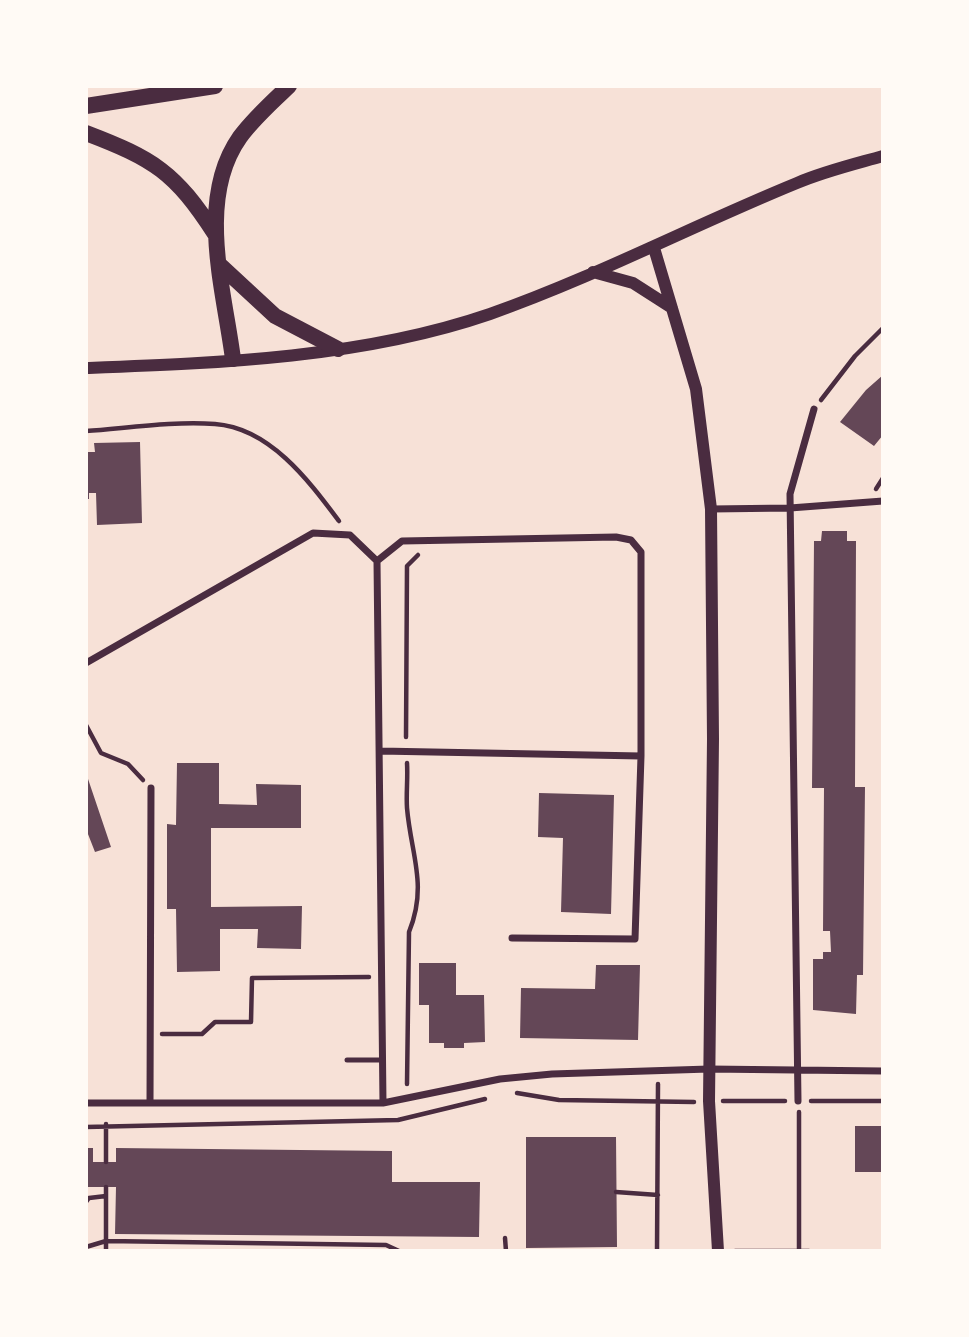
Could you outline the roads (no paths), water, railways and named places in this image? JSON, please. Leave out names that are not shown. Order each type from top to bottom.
[{"type":"main road","points":[[86,106],[215,86]]},
{"type":"main road","points":[[233,359],[215,234],[217,195],[230,155],[253,121],[289,86]]},
{"type":"main road","points":[[86,134],[145,157],[165,170],[194,202],[215,234]]},
{"type":"main road","points":[[221,266],[275,316],[338,349]]},
{"type":"street","points":[[86,368],[338,349],[489,314],[654,248],[800,181],[883,156]]},
{"type":"street","points":[[654,248],[696,389],[710,509],[713,739],[709,1101],[718,1251]]},
{"type":"street","points":[[593,272],[633,283],[672,308]]},
{"type":"street","points":[[799,1101],[790,508],[795,467],[814,409]]},
{"type":"street","points":[[710,509],[790,508],[883,501]]},
{"type":"street","points":[[86,663],[313,534],[350,535],[377,561],[383,1103]]},
{"type":"street","points":[[377,561],[402,541],[616,537],[631,540],[641,552],[641,756],[635,940],[512,938]]},
{"type":"street","points":[[380,751],[641,756]]},
{"type":"street","points":[[150,1103],[151,788]]},
{"type":"street","points":[[86,1103],[383,1103],[405,1097],[552,1074],[709,1069],[883,1072]]},
{"type":"lane","points":[[347,1060],[381,1060]]}]
